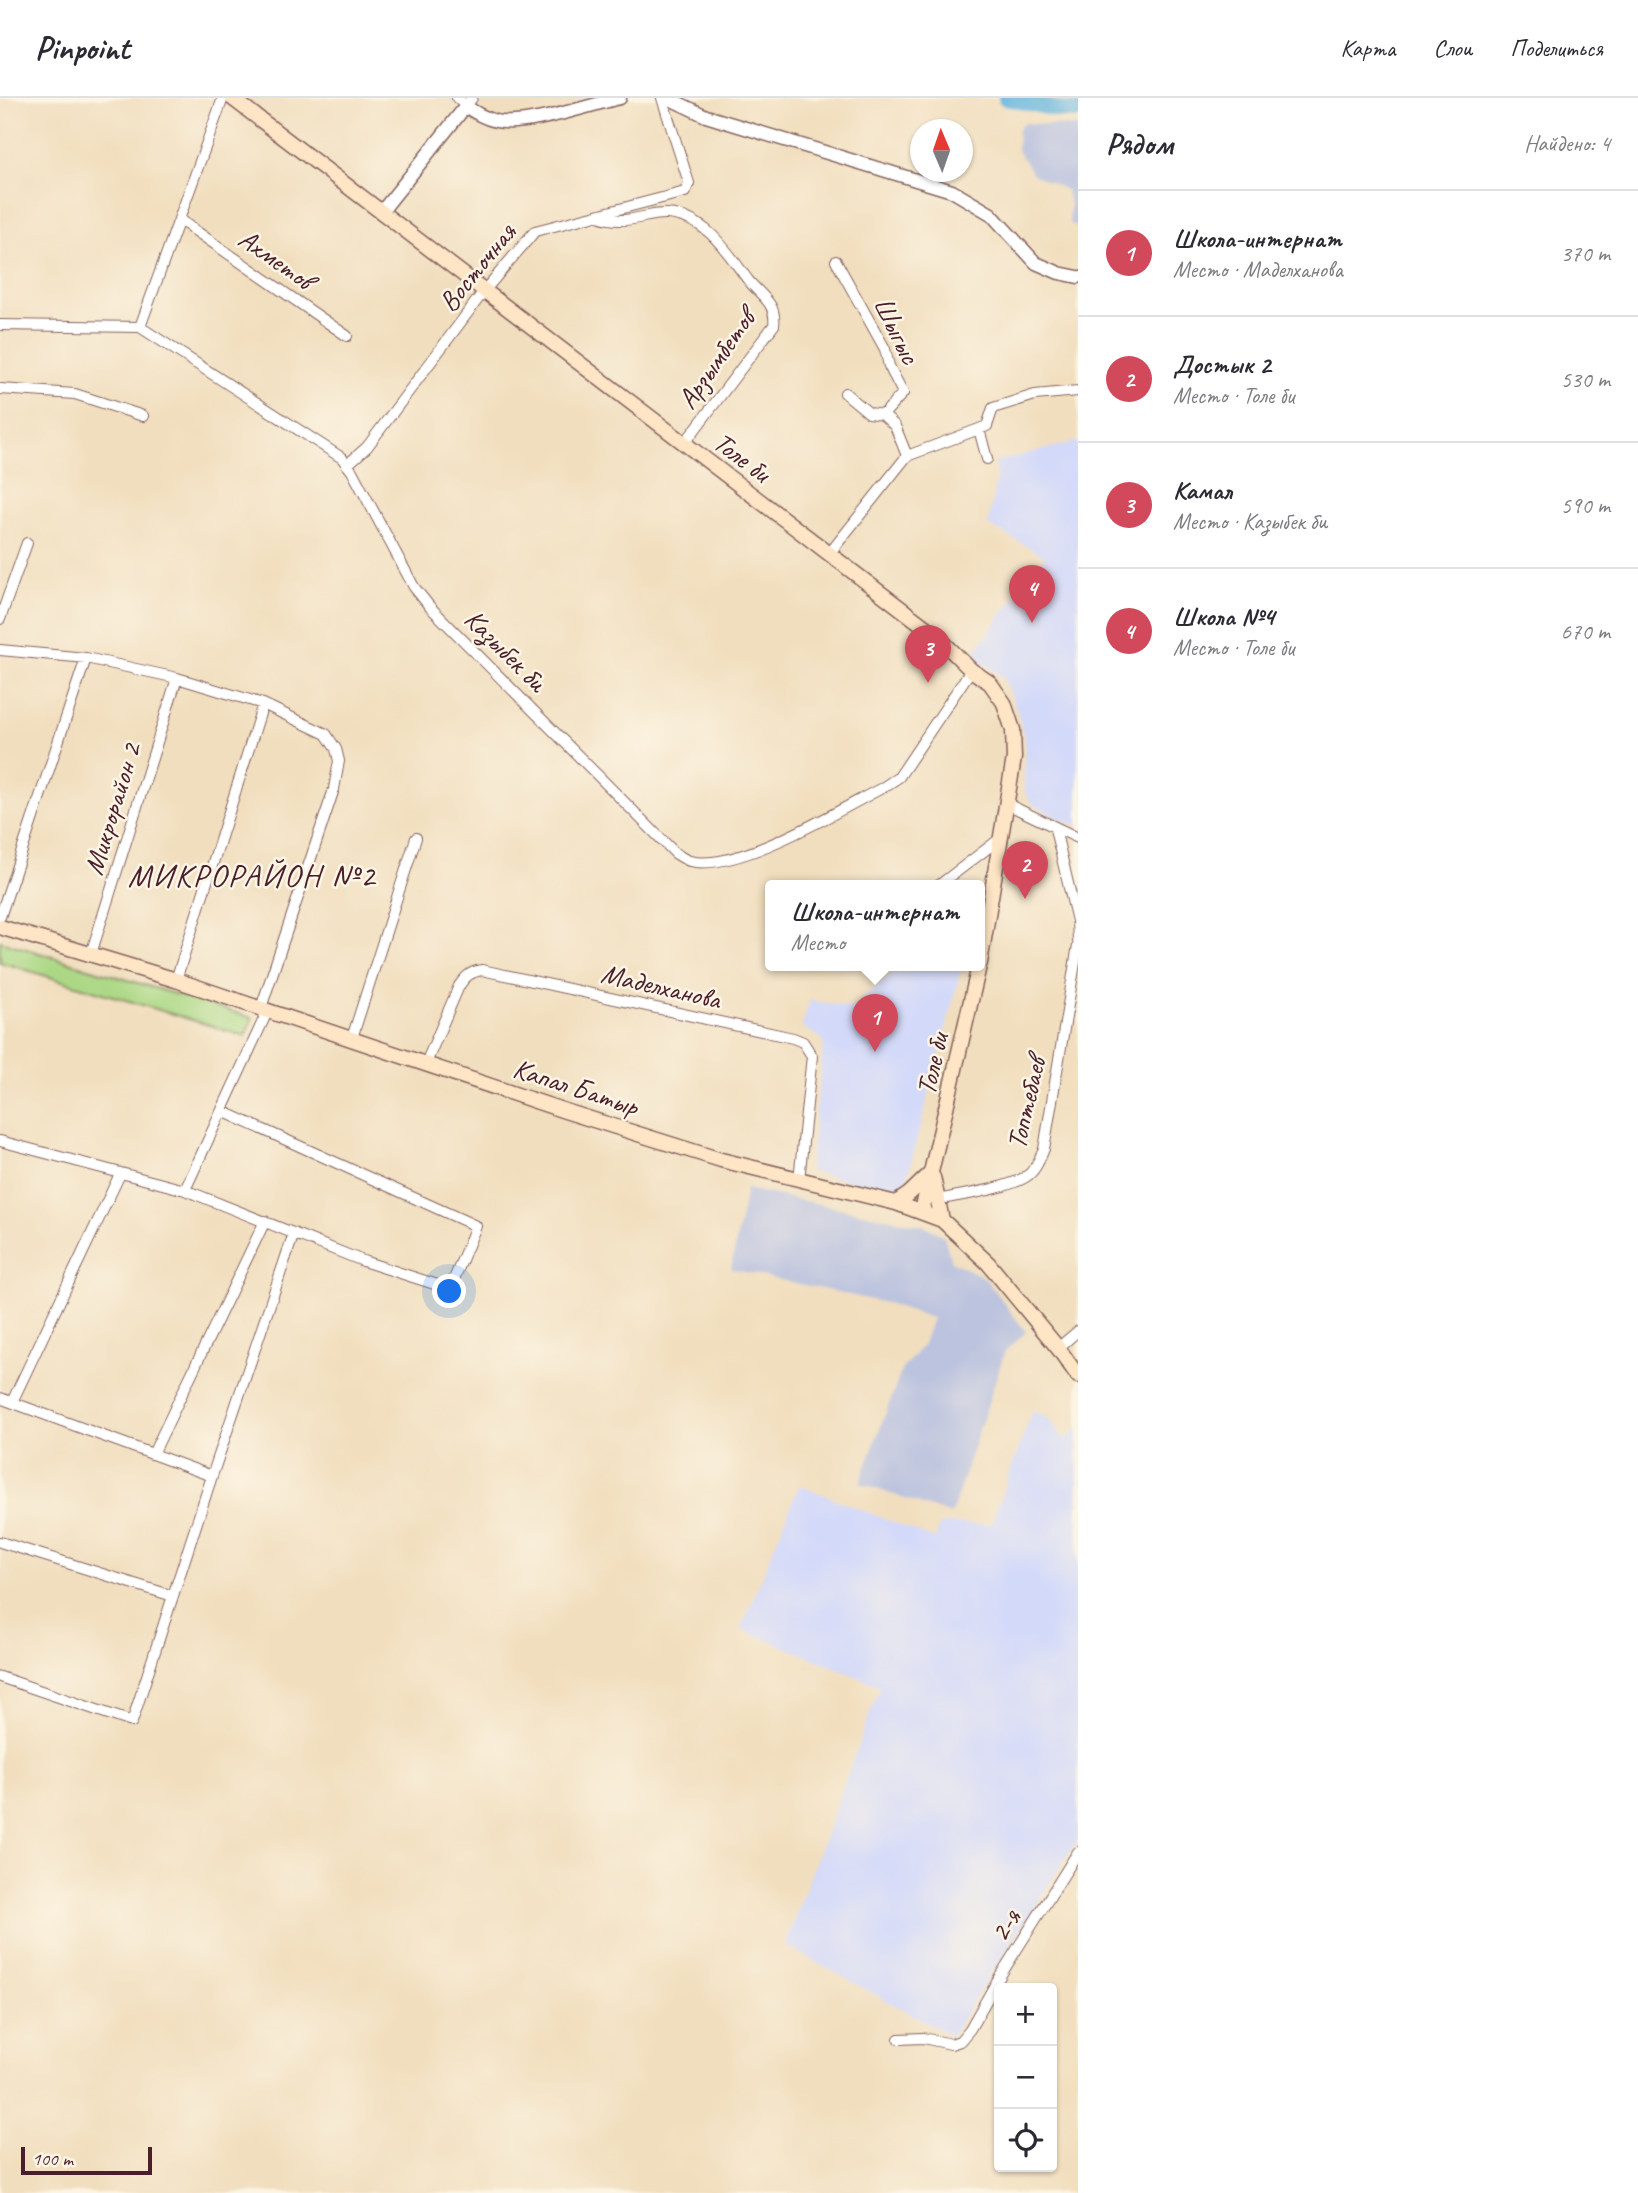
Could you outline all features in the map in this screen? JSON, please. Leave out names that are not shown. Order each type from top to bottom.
[{"type":"main road","name":"Толе би","points":[[232,98],[937,636],[971,670],[990,684],[1004,703],[1013,730],[1014,758],[985,935]]},
{"type":"main road","name":"Капал Батыр","points":[[0,927],[176,980],[578,1115],[721,1160],[922,1211],[942,1220],[989,1263],[1078,1376]]},
{"type":"main road","name":"Толе би","points":[[922,1211],[979,971]]},
{"type":"main road","points":[[932,1172],[942,1220]]},
{"type":"main road","points":[[896,1203],[932,1172]]},
{"type":"street","points":[[0,325],[140,327],[223,98]]},
{"type":"street","points":[[383,211],[465,101],[477,114],[497,121],[518,122],[620,98]]},
{"type":"street","name":"Восточная","points":[[347,465],[367,447],[484,291],[535,231],[685,192],[689,183],[662,98]]},
{"type":"street","points":[[668,98],[706,116],[952,191],[990,214],[1036,263],[1059,273],[1078,277]]},
{"type":"street","name":"Арзымбетов","points":[[594,216],[620,220],[667,214],[692,220],[716,238],[770,303],[775,314],[774,324],[684,444]]},
{"type":"street","name":"Ахметов","points":[[180,220],[347,336]]},
{"type":"street","name":"Шыгыс","points":[[836,261],[885,349],[889,366],[903,393],[883,415]]},
{"type":"street","name":"Казыбек би","points":[[140,327],[331,450],[347,465],[414,587],[430,607],[675,853],[688,861],[705,863],[757,852],[882,788],[899,776],[971,670]]},
{"type":"street","points":[[0,389],[75,394],[143,416]]},
{"type":"street","points":[[829,554],[907,456],[986,426],[993,408],[1035,395],[1078,391]]},
{"type":"street","points":[[845,394],[869,413],[883,415],[895,426],[907,456]]},
{"type":"street","points":[[979,429],[987,459]]},
{"type":"street","points":[[0,619],[27,543]]},
{"type":"street","points":[[0,650],[86,657],[177,678],[262,704],[326,734],[336,749],[339,761],[334,789],[265,1009],[185,1190]]},
{"type":"street","points":[[0,917],[86,657]]},
{"type":"street","name":"Микрорайон 2","points":[[91,954],[177,678]]},
{"type":"street","points":[[176,980],[262,704]]},
{"type":"street","points":[[1007,804],[1078,838]]},
{"type":"street","name":"Топтебаев","points":[[937,1200],[1006,1184],[1027,1176],[1037,1166],[1044,1149],[1078,943],[1077,921],[1055,829]]},
{"type":"street","points":[[946,880],[1001,837]]},
{"type":"street","points":[[352,1038],[416,838]]},
{"type":"street","name":"Маделханова","points":[[426,1063],[459,986],[466,976],[482,970],[793,1038],[803,1042],[812,1056],[799,1180]]},
{"type":"street","points":[[0,1141],[185,1190],[363,1261],[450,1289],[475,1226],[222,1111]]},
{"type":"street","points":[[12,1402],[120,1174]]},
{"type":"street","points":[[153,1454],[265,1221]]},
{"type":"street","points":[[0,1677],[132,1722],[294,1233]]},
{"type":"street","points":[[1058,1348],[1078,1331]]},
{"type":"street","points":[[0,1398],[212,1476]]},
{"type":"street","points":[[0,1542],[173,1596]]},
{"type":"street","name":"2-я","points":[[899,2039],[923,2038],[951,2044],[960,2041],[970,2029],[1078,1852]]},
{"type":"shaded area","points":[[1024,123],[1078,127],[1078,227],[1069,223],[1070,204],[1066,190],[1033,174],[1017,150],[1018,129]]},
{"type":"shaded area","points":[[1078,441],[1078,826],[1031,803],[1024,790],[1025,741],[1017,710],[1003,677],[979,660],[974,652],[1045,556],[988,525],[997,474],[995,462]]},
{"type":"shaded area","points":[[894,971],[961,971],[905,1186],[886,1190],[809,1171],[824,1040],[802,1027],[810,1000],[852,1008]]},
{"type":"shaded area","points":[[746,1189],[925,1226],[944,1236],[951,1261],[984,1277],[1026,1332],[1005,1351],[951,1515],[860,1483],[902,1369],[922,1346],[932,1318],[890,1304],[731,1269]]},
{"type":"shaded area","points":[[1032,1411],[1047,1417],[1064,1439],[1078,1429],[1078,1840],[951,2036],[785,1945],[880,1686],[741,1629],[799,1485],[935,1539],[940,1524],[991,1524]]},
{"type":"green space","points":[[0,941],[253,1018],[245,1036],[0,962]]},
{"type":"waterway","points":[[1006,98],[1060,110],[1078,111]]},
{"type":"place","name":"Школа №4","points":[[1032,623]]},
{"type":"place","name":"Камал","points":[[928,683]]},
{"type":"place","name":"Достык 2","points":[[1025,899]]},
{"type":"place","name":"Школа-интернат","points":[[875,1052]]},
{"type":"district","name":"МИКРОРАЙОН №2","points":[[252,875]]}]
